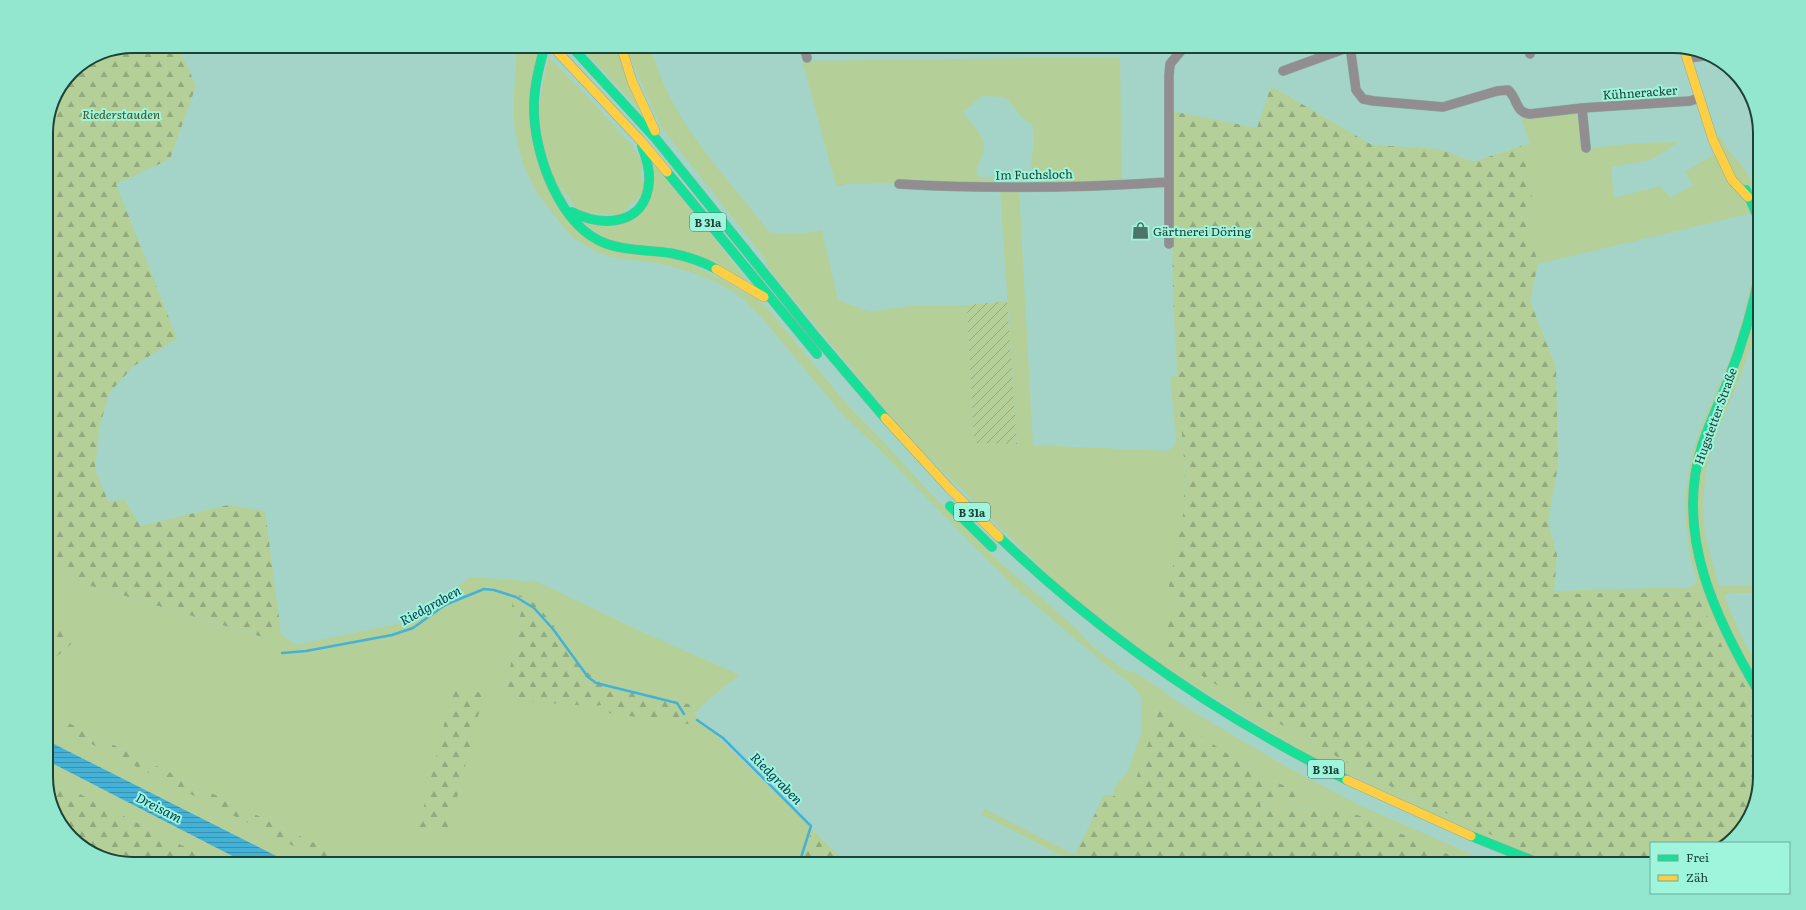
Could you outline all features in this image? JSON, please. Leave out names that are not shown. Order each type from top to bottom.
[{"type":"main road","points":[[546,53],[536,75],[533,100],[533,119],[536,139],[547,176],[565,208],[579,227],[589,235],[606,244],[626,248],[664,252],[682,256],[714,267],[774,304]]},
{"type":"main road","name":"B 31a","points":[[555,53],[641,142],[824,364]]},
{"type":"main road","name":"B 31a","points":[[577,53],[659,142],[895,430],[960,500],[1034,570],[1079,609],[1126,646],[1192,692],[1299,756],[1397,805],[1459,832],[1523,857]]},
{"type":"main road","points":[[623,53],[632,81],[651,120],[659,142]]},
{"type":"main road","points":[[1687,55],[1699,98],[1714,140],[1724,159],[1739,175],[1753,207]]},
{"type":"main road","points":[[565,208],[586,220],[596,223],[619,221],[632,215],[641,204],[649,184],[648,169],[641,142]]},
{"type":"main road","name":"Hugstetter Straße","points":[[1753,302],[1746,334],[1699,455],[1694,478],[1692,502],[1695,542],[1708,587],[1722,625],[1736,654],[1753,682]]},
{"type":"main road","name":"B 31a","points":[[946,501],[997,552]]},
{"type":"street","points":[[806,53],[807,58]]},
{"type":"street","points":[[1169,244],[1168,76],[1170,64],[1178,53]]},
{"type":"street","points":[[1283,71],[1332,53]]},
{"type":"street","name":"Kühneracker","points":[[1352,53],[1356,90],[1363,99],[1443,107],[1497,91],[1508,90],[1519,110],[1525,114],[1582,108],[1690,101],[1699,98]]},
{"type":"street","points":[[1689,58],[1697,57]]},
{"type":"street","points":[[1582,108],[1586,148]]},
{"type":"street","name":"Im Fuchsloch","points":[[899,184],[1022,186],[1169,182]]},
{"type":"green space","name":"Riederstauden","points":[[133,53],[181,53],[196,86],[170,159],[116,184],[177,338],[134,366],[109,393],[99,429],[95,469],[108,501],[125,500],[140,526],[228,505],[265,511],[280,625],[269,639],[78,582],[54,564],[53,128],[57,108],[61,98],[73,80],[80,73],[98,61],[108,57]]},
{"type":"green space","points":[[517,53],[537,53],[529,118],[581,232],[680,258],[754,297],[768,309],[850,408],[922,484],[994,557],[1077,629],[1093,647],[1123,669],[1140,675],[1190,710],[1287,767],[1361,806],[1478,857],[1455,857],[1346,810],[1289,808],[1261,811],[1260,803],[1312,799],[1254,771],[1137,776],[1125,804],[1113,795],[1116,785],[1128,771],[1141,733],[1141,696],[1130,683],[1096,657],[1010,583],[874,444],[843,415],[762,318],[742,298],[718,283],[694,273],[657,263],[610,257],[595,251],[572,237],[537,193],[524,166],[518,146],[514,123]]},
{"type":"green space","points":[[586,53],[620,53],[645,116]]},
{"type":"green space","points":[[628,53],[653,53],[659,73],[670,98],[684,122],[717,167],[769,232],[796,234],[822,230],[838,300],[869,312],[910,306],[967,305],[974,443],[1017,444],[1000,189],[1019,189],[1033,445],[1167,451],[1175,445],[1176,439],[1170,377],[1177,376],[1185,472],[1183,516],[1178,545],[1190,603],[1176,606],[1280,724],[1376,779],[1419,801],[1482,831],[1547,857],[1530,857],[1511,850],[1307,755],[1156,662],[1064,590],[907,436],[772,273],[762,255],[661,127]]},
{"type":"green space","points":[[548,56],[591,100],[633,147],[642,162],[641,194],[621,215],[578,212],[546,162],[538,112]]},
{"type":"green space","points":[[1120,57],[1122,181],[1040,184],[1040,179],[1033,171],[1031,165],[1034,139],[1032,124],[1023,119],[1009,101],[1003,97],[982,96],[963,112],[978,131],[983,141],[983,153],[977,166],[977,177],[1007,178],[1009,173],[1025,169],[1030,181],[836,185],[802,61]]},
{"type":"green space","points":[[1271,86],[1372,145],[1440,149],[1473,162],[1521,146],[1533,189],[1527,223],[1538,264],[1530,301],[1556,367],[1558,465],[1548,522],[1557,555],[1554,594],[1696,592],[1724,650],[1753,700],[1753,777],[1749,802],[1745,812],[1733,830],[1719,842],[1650,842],[1650,857],[1543,856],[1482,831],[1376,779],[1280,724],[1170,656],[1167,628],[1169,614],[1172,608],[1177,605],[1190,603],[1190,598],[1180,597],[1171,590],[1169,586],[1183,516],[1185,472],[1177,373],[1173,297],[1171,111],[1257,128]]},
{"type":"green space","points":[[1575,113],[1579,118],[1582,149],[1638,143],[1679,142],[1651,160],[1611,167],[1614,198],[1660,186],[1670,198],[1693,185],[1685,172],[1722,149],[1716,137],[1721,136],[1725,146],[1744,168],[1753,183],[1753,216],[1752,213],[1538,264],[1527,223],[1533,189],[1521,146],[1530,144],[1521,118]]},
{"type":"green space","points":[[648,157],[752,286],[733,273],[606,240],[582,222],[635,214]]},
{"type":"green space","points":[[1753,274],[1753,339],[1741,375],[1714,440],[1706,469],[1703,504],[1705,535],[1719,585],[1753,586],[1753,593],[1729,593],[1725,595],[1725,598],[1744,642],[1753,657],[1753,700],[1724,650],[1696,592],[1554,594],[1554,591],[1690,587],[1697,582],[1687,535],[1686,487],[1698,435],[1729,361],[1750,291]]},
{"type":"green space","points":[[1007,301],[1017,444],[974,443],[967,305]]},
{"type":"green space","points":[[53,564],[78,582],[268,639],[280,625],[281,635],[297,645],[415,620],[470,577],[538,582],[640,631],[740,675],[701,707],[606,685],[588,673],[574,657],[555,627],[536,604],[514,593],[521,611],[505,694],[593,706],[602,705],[694,725],[694,714],[812,829],[803,857],[343,857],[53,715],[53,660],[71,644],[53,634]]},
{"type":"green space","points":[[514,592],[536,604],[555,627],[574,657],[588,673],[606,685],[701,707],[694,714],[695,725],[608,713],[602,705],[593,706],[533,702],[505,694],[521,612],[512,608]]},
{"type":"green space","points":[[64,628],[71,644],[53,660],[53,631]]},
{"type":"green space","points":[[453,688],[484,693],[448,832],[418,831]]},
{"type":"green space","points":[[1159,711],[1162,711],[1254,771],[1312,799],[1260,803],[1262,811],[1289,808],[1346,810],[1455,857],[1085,857],[1075,855],[1104,795],[1113,795],[1125,803],[1137,776]]},
{"type":"green space","points":[[53,715],[343,857],[315,857],[53,725]]},
{"type":"green space","points":[[53,725],[315,857],[278,857],[53,744]]},
{"type":"green space","points":[[53,764],[234,857],[205,857],[53,781]]},
{"type":"green space","points":[[53,781],[205,857],[133,857],[108,853],[98,849],[80,837],[73,830],[61,812],[57,802]]},
{"type":"green space","points":[[985,809],[1075,855],[1085,857],[1063,857],[981,814]]},
{"type":"green space","points":[[812,829],[838,855],[842,857],[803,857]]},
{"type":"water","name":"Dreisam","points":[[53,744],[278,857],[234,857],[53,764]]},
{"type":"waterway","name":"Riedgraben","points":[[282,653],[306,651],[392,635],[413,628],[445,605],[484,589],[494,590],[516,597],[534,608],[553,629],[588,677],[596,683],[677,703],[684,714]]},
{"type":"waterway","name":"Riedgraben","points":[[697,720],[723,738],[811,826],[801,857]]},
{"type":"traffic: fast","points":[[543,53],[537,76],[534,98],[535,124],[538,145],[552,186],[575,222],[590,235],[607,244],[630,249],[676,254],[700,261],[716,269]]},
{"type":"traffic: fast","points":[[577,53],[656,139],[815,336],[885,418]]},
{"type":"traffic: fast","points":[[572,212],[584,217],[609,221],[621,219],[631,215],[640,207],[646,196],[649,182],[648,168],[642,146]]},
{"type":"traffic: fast","points":[[667,172],[817,354]]},
{"type":"traffic: fast","points":[[1746,190],[1753,206]]},
{"type":"traffic: fast","points":[[1753,302],[1728,381],[1702,446],[1695,479],[1693,511],[1696,544],[1704,575],[1728,636],[1753,682]]},
{"type":"traffic: fast","points":[[950,506],[992,547]]},
{"type":"traffic: fast","points":[[999,537],[1079,608],[1164,672],[1208,702],[1300,756],[1347,780]]},
{"type":"traffic: fast","points":[[1471,836],[1524,857]]},
{"type":"traffic: slow","points":[[559,53],[641,141],[667,172]]},
{"type":"traffic: slow","points":[[623,53],[632,81],[655,131]]},
{"type":"traffic: slow","points":[[1686,55],[1713,140],[1732,180],[1748,197]]},
{"type":"traffic: slow","points":[[716,269],[764,297]]},
{"type":"traffic: slow","points":[[885,418],[950,489],[999,537]]},
{"type":"traffic: slow","points":[[1347,780],[1471,836]]},
{"type":"place","name":"Gärtnerei Döring","points":[[1140,231]]}]
